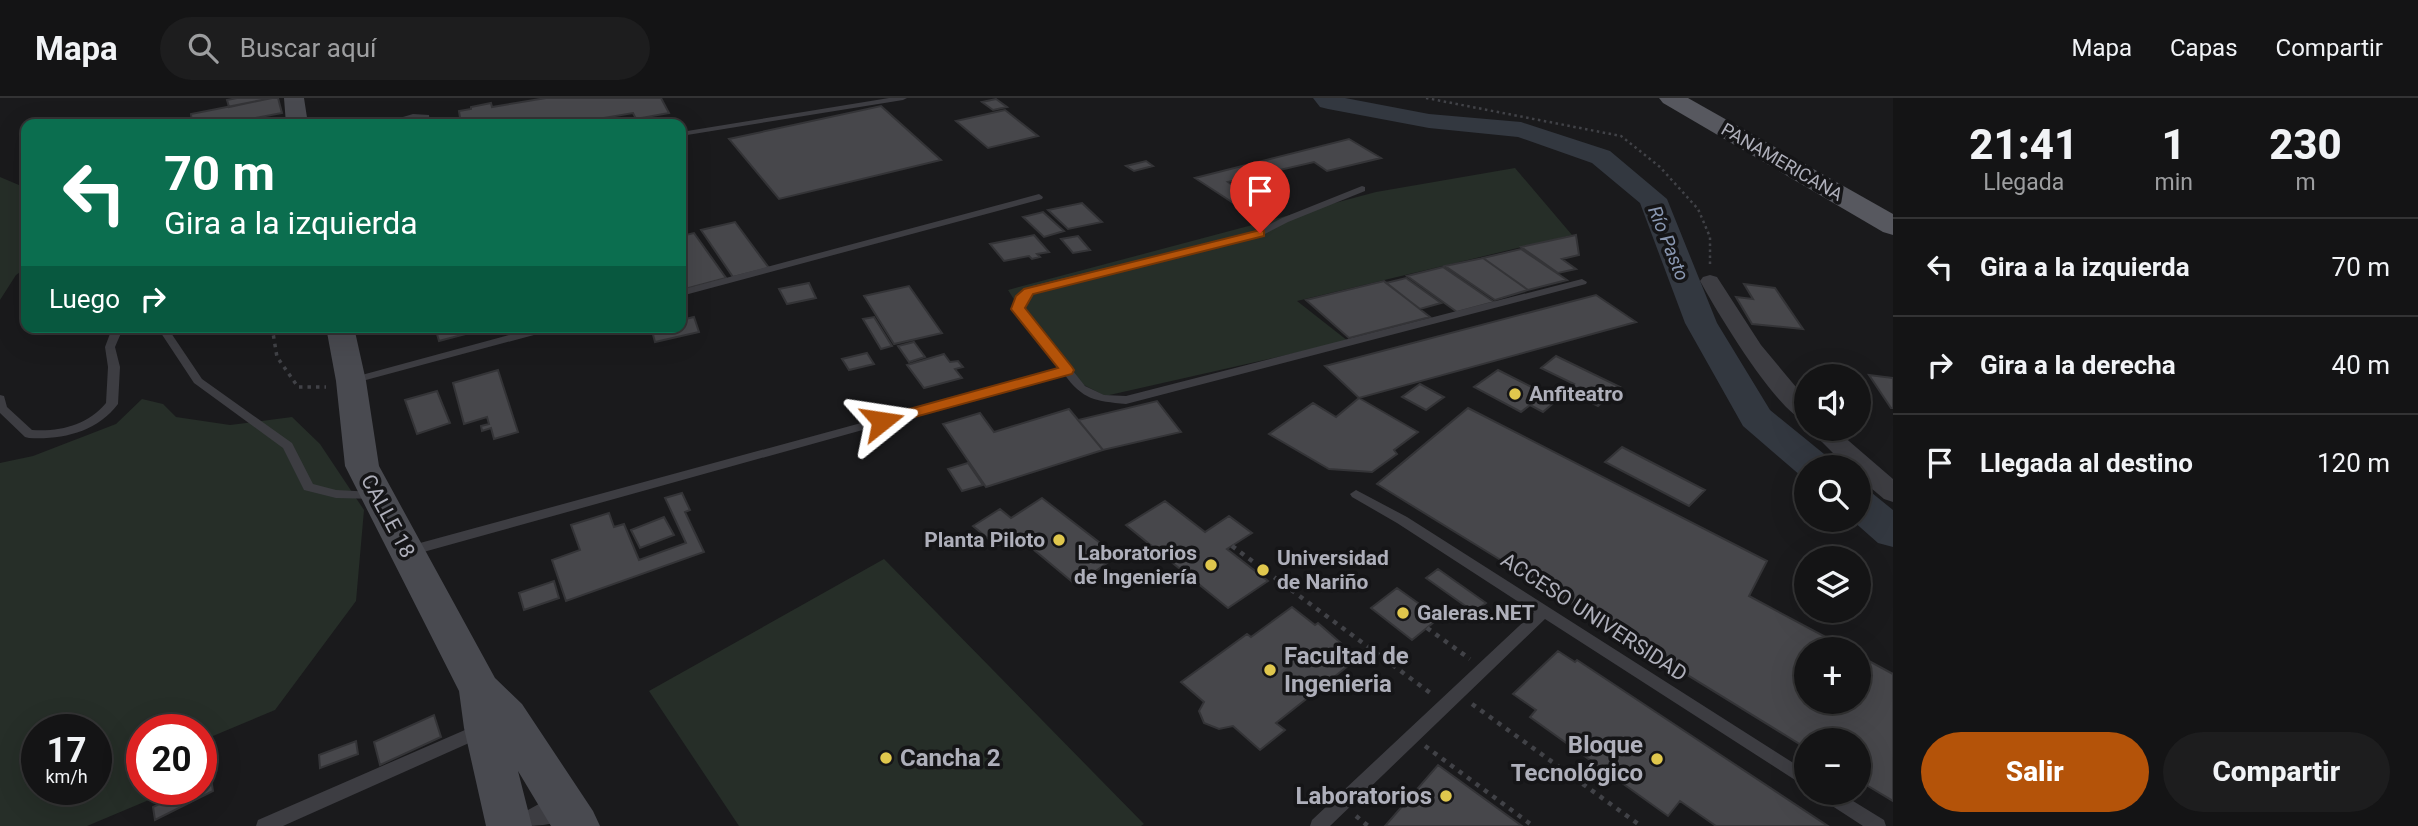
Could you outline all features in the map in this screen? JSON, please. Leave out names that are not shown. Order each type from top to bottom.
[{"type":"main road","points":[[294,98],[297,119]]},
{"type":"main road","name":"PANAMERICANA","points":[[1671,98],[1893,226]]},
{"type":"main road","name":"CALLE 18","points":[[341,333],[351,381],[362,466],[407,551],[483,709],[509,826]]},
{"type":"main road","name":"CALLE 18","points":[[483,709],[507,717],[558,819]]},
{"type":"street","points":[[1710,281],[1731,319],[1794,400]]},
{"type":"street","points":[[1834,441],[1893,493]]},
{"type":"lane","points":[[686,133],[904,98]]},
{"type":"lane","points":[[396,119],[414,115],[426,119]]},
{"type":"lane","points":[[1362,189],[1260,233],[1028,291],[1022,296],[1018,309],[1082,389],[1114,401],[1582,282]]},
{"type":"lane","points":[[686,292],[1038,197]]},
{"type":"lane","points":[[0,399],[2,408],[29,434],[57,434],[94,422],[112,404],[114,367],[110,347],[115,333]]},
{"type":"lane","points":[[166,333],[198,380],[288,446],[309,486],[337,494],[377,496]]},
{"type":"lane","points":[[351,381],[530,333]]},
{"type":"lane","points":[[407,551],[1067,370]]},
{"type":"lane","name":"ACCESO UNIVERSIDAD","points":[[1356,494],[1794,772]]},
{"type":"lane","points":[[1318,826],[1544,612]]},
{"type":"lane","points":[[264,826],[483,709]]},
{"type":"lane","points":[[1845,805],[1878,826]]},
{"type":"path","points":[[1426,98],[1621,136],[1645,152],[1690,197],[1710,235],[1710,281]]},
{"type":"path","points":[[273,333],[277,357],[298,387],[316,390],[351,381]]},
{"type":"path","points":[[1232,546],[1641,826]]},
{"type":"path","points":[[1427,628],[1483,669]]},
{"type":"path","points":[[1412,737],[1533,826]]},
{"type":"shaded area","points":[[1515,168],[1572,235],[1297,301],[1348,341],[1105,396],[1061,373],[1008,290],[1376,192]]},
{"type":"shaded area","points":[[0,177],[21,186],[21,272],[0,300]]},
{"type":"shaded area","points":[[142,399],[163,404],[176,417],[230,425],[292,417],[320,444],[364,510],[356,601],[275,710],[217,734],[217,714],[126,714],[126,805],[137,805],[87,826],[0,826],[0,463],[33,456],[116,424]]},
{"type":"shaded area","name":"Cancha 2","points":[[884,559],[1144,824],[739,826],[649,691]]},
{"type":"building","points":[[272,98],[229,107],[227,100]]},
{"type":"building","points":[[272,98],[278,98],[282,113],[250,119],[192,119],[191,114]]},
{"type":"building","points":[[546,98],[661,98],[669,113],[636,119],[633,113],[598,119],[460,119],[459,111],[491,103],[492,107]]},
{"type":"building","points":[[996,99],[1007,107],[993,110],[982,102]]},
{"type":"building","points":[[881,106],[941,160],[779,199],[729,139]]},
{"type":"building","points":[[1005,110],[1038,136],[988,148],[956,121]]},
{"type":"building","points":[[1349,139],[1381,158],[1327,171],[1314,162],[1228,182],[1262,206],[1244,210],[1195,178]]},
{"type":"building","points":[[1146,161],[1153,166],[1134,171],[1126,166]]},
{"type":"building","points":[[1082,203],[1102,222],[1068,229],[1048,210]]},
{"type":"building","points":[[1043,212],[1064,231],[1044,237],[1023,217]]},
{"type":"building","points":[[735,222],[769,268],[733,277],[701,230]]},
{"type":"building","points":[[694,233],[726,278],[686,289],[686,235]]},
{"type":"building","points":[[1034,235],[1049,252],[1037,254],[1040,257],[1032,259],[1029,256],[1004,261],[990,244]]},
{"type":"building","points":[[1576,235],[1579,255],[1562,259],[1576,269],[1558,273],[1521,247]]},
{"type":"building","points":[[1078,236],[1090,250],[1073,253],[1061,239]]},
{"type":"building","points":[[1521,249],[1567,280],[1528,290],[1483,258]]},
{"type":"building","points":[[1483,258],[1528,290],[1495,300],[1445,266]]},
{"type":"building","points":[[1443,267],[1494,302],[1457,312],[1407,276]]},
{"type":"building","points":[[1406,278],[1441,303],[1420,309],[1386,283]]},
{"type":"building","points":[[1384,281],[1430,317],[1349,338],[1306,300]]},
{"type":"building","points":[[809,283],[816,298],[787,304],[779,289]]},
{"type":"building","points":[[1744,284],[1775,288],[1803,329],[1752,324],[1736,297],[1753,299]]},
{"type":"building","points":[[909,286],[942,333],[894,344],[864,296]]},
{"type":"building","points":[[1596,295],[1636,322],[1359,398],[1325,366]]},
{"type":"building","points":[[694,317],[699,332],[655,342],[653,333],[686,333],[686,319]]},
{"type":"building","points":[[874,317],[892,346],[881,349],[863,319]]},
{"type":"building","points":[[437,333],[469,333],[439,341]]},
{"type":"building","points":[[914,342],[925,357],[909,362],[898,346]]},
{"type":"building","points":[[867,353],[874,364],[849,370],[842,359]]},
{"type":"building","points":[[944,354],[950,362],[958,361],[963,367],[955,369],[962,378],[924,388],[907,365]]},
{"type":"building","points":[[1556,356],[1620,387],[1598,406],[1567,390],[1574,384],[1541,368]]},
{"type":"building","points":[[498,370],[518,432],[494,439],[491,428],[482,431],[481,426],[489,424],[487,417],[464,424],[453,383]]},
{"type":"building","name":"Anfiteatro","points":[[1498,370],[1557,400],[1543,412],[1530,405],[1521,412],[1474,387]]},
{"type":"building","points":[[1871,375],[1893,378],[1891,408],[1871,378]]},
{"type":"building","points":[[1420,384],[1444,397],[1426,410],[1402,397]]},
{"type":"building","points":[[437,391],[450,423],[417,434],[405,400]]},
{"type":"building","points":[[1359,398],[1418,432],[1394,450],[1397,454],[1372,472],[1329,469],[1269,434],[1313,403],[1336,417]]},
{"type":"building","points":[[1157,401],[1181,432],[1103,450],[1078,420]]},
{"type":"building","points":[[1468,408],[1767,561],[1749,596],[1794,620],[1794,623],[1799,623],[1826,637],[1794,637],[1794,714],[1871,714],[1871,662],[1893,674],[1893,801],[1871,788],[1871,728],[1794,728],[1794,741],[1377,484]]},
{"type":"building","points":[[1069,409],[1103,450],[986,487],[943,424],[980,413],[994,432]]},
{"type":"building","points":[[1622,447],[1705,490],[1689,506],[1605,462]]},
{"type":"building","points":[[968,463],[983,485],[962,491],[948,469]]},
{"type":"building","points":[[682,493],[690,510],[685,512],[704,552],[566,601],[552,560],[580,550],[571,525],[609,513],[614,527],[624,524],[639,560],[686,543],[665,498]]},
{"type":"building","name":"Planta Piloto","points":[[1042,498],[1117,556],[1076,585],[1015,534],[997,546],[973,526],[1000,509],[1011,518]]},
{"type":"building","name":"Laboratorios de Ingeniería","points":[[1165,501],[1205,532],[1229,516],[1252,533],[1227,549],[1268,581],[1228,608],[1126,525]]},
{"type":"building","points":[[664,517],[674,535],[640,548],[631,530]]},
{"type":"building","points":[[1438,569],[1486,603],[1474,612],[1426,578]]},
{"type":"building","points":[[554,581],[559,598],[524,610],[519,593]]},
{"type":"building","points":[[1397,588],[1439,618],[1412,640],[1371,608]]},
{"type":"building","name":"Facultad de Ingenieria","points":[[1292,607],[1315,625],[1318,623],[1358,658],[1276,723],[1285,730],[1260,750],[1233,726],[1219,729],[1204,723],[1199,711],[1204,702],[1181,682],[1247,634],[1251,637]]},
{"type":"building","name":"Bloque Tecnológico","points":[[1558,651],[1575,662],[1577,660],[1828,826],[1716,826],[1680,801],[1668,816],[1530,717],[1536,710],[1513,694]]},
{"type":"building","points":[[434,715],[441,737],[380,765],[374,742]]},
{"type":"building","points":[[356,741],[358,754],[320,768],[319,755]]},
{"type":"building","name":"Laboratorios","points":[[1438,765],[1522,826],[1385,826]]},
{"type":"building","points":[[157,805],[185,805],[155,820],[153,807]]},
{"type":"waterway","name":"Río Pasto","points":[[1325,98],[1328,102],[1429,121],[1521,130],[1601,157],[1653,199],[1701,323],[1756,418],[1801,455]]},
{"type":"waterway","name":"Río Pasto","points":[[1871,514],[1893,532]]},
{"type":"place","name":"Anfiteatro","points":[[1515,394]]},
{"type":"place","name":"Planta Piloto","points":[[1059,540]]},
{"type":"place","name":"Laboratorios de Ingeniería","points":[[1211,565]]},
{"type":"place","name":"Universidad de Nariño","points":[[1263,570]]},
{"type":"place","name":"Galeras.NET","points":[[1403,613]]},
{"type":"place","name":"Facultad de Ingenieria","points":[[1270,670]]},
{"type":"place","name":"Cancha 2","points":[[886,758]]},
{"type":"place","name":"Bloque Tecnológico","points":[[1657,759]]},
{"type":"place","name":"Laboratorios","points":[[1446,796]]},
{"type":"route","points":[[882,421],[1067,370],[1018,309],[1022,296],[1028,291],[1260,233]]}]
